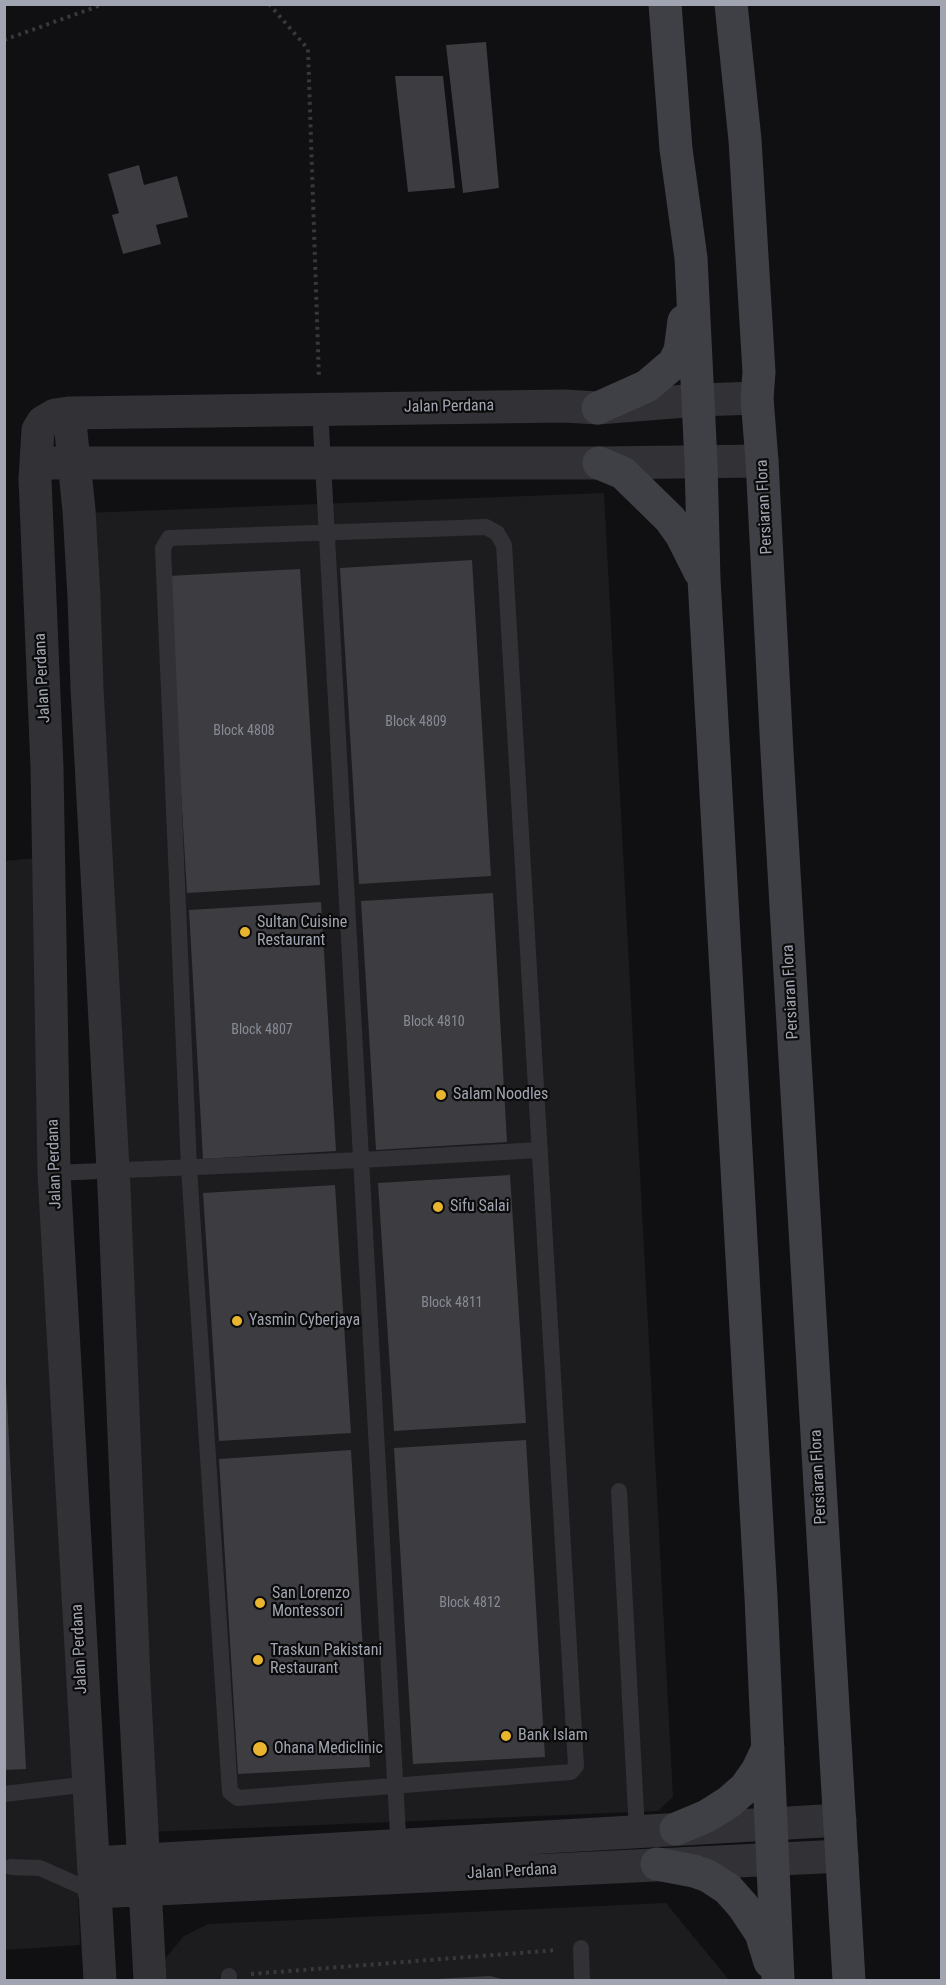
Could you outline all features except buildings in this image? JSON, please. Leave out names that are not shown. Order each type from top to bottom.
[{"type":"main road","points":[[665,4],[676,149],[691,258],[704,579],[739,1184],[768,1748],[777,1980]]},
{"type":"main road","name":"Persiaran Flora","points":[[731,4],[745,140],[759,372],[758,398],[777,764],[849,1980]]},
{"type":"main road","points":[[598,408],[647,386],[674,363],[682,342],[691,258]]},
{"type":"main road","points":[[599,463],[623,473],[670,519],[682,536],[704,579]]},
{"type":"main road","points":[[676,1829],[707,1816],[745,1788],[757,1772],[768,1748]]},
{"type":"main road","points":[[657,1864],[694,1871],[708,1876],[728,1889],[743,1906],[761,1933],[777,1980]]},
{"type":"street","name":"Jalan Perdana","points":[[100,1980],[54,1173],[47,767],[37,539],[38,430],[43,422],[55,415],[69,413],[565,406],[598,408],[758,398]]},
{"type":"street","points":[[69,413],[75,462],[84,597],[150,1980]]},
{"type":"street","points":[[36,464],[75,462],[762,461]]},
{"type":"street","name":"Jalan Perdana","points":[[399,1861],[637,1831],[840,1820]]},
{"type":"street","name":"Jalan Perdana","points":[[94,1877],[399,1861],[657,1864],[842,1856]]},
{"type":"lane","points":[[320,409],[399,1861]]},
{"type":"lane","points":[[486,527],[497,533],[504,545],[576,1766],[571,1772],[238,1798],[230,1792],[189,1168],[164,548],[169,538],[326,531],[486,527]]},
{"type":"lane","points":[[54,1173],[540,1150]]},
{"type":"lane","points":[[619,1491],[637,1831]]},
{"type":"lane","points":[[4,1794],[89,1784]]},
{"type":"lane","points":[[11,1867],[40,1868],[94,1877]]},
{"type":"lane","points":[[581,1948],[582,1980]]},
{"type":"path","points":[[4,40],[104,4]]},
{"type":"path","points":[[269,4],[308,49],[320,409]]},
{"type":"path","points":[[229,1978],[581,1948]]},
{"type":"shaded area","points":[[604,493],[673,1797],[658,1811],[149,1832],[85,513]]},
{"type":"shaded area","points":[[37,858],[80,1945],[5,1950],[4,861]]},
{"type":"shaded area","points":[[666,1903],[729,1980],[165,1980],[163,1961],[184,1936],[208,1924]]},
{"type":"place","name":"Sultan Cuisine Restaurant","points":[[245,932]]},
{"type":"place","name":"Salam Noodles","points":[[441,1095]]},
{"type":"place","name":"Sifu Salai","points":[[438,1207]]},
{"type":"place","name":"Yasmin Cyberjaya","points":[[237,1321]]},
{"type":"place","name":"San Lorenzo Montessori","points":[[260,1603]]},
{"type":"place","name":"Traskun Pakistani Restaurant","points":[[258,1660]]},
{"type":"place","name":"Bank Islam","points":[[506,1736]]},
{"type":"place","name":"Ohana Mediclinic","points":[[260,1749]]}]
